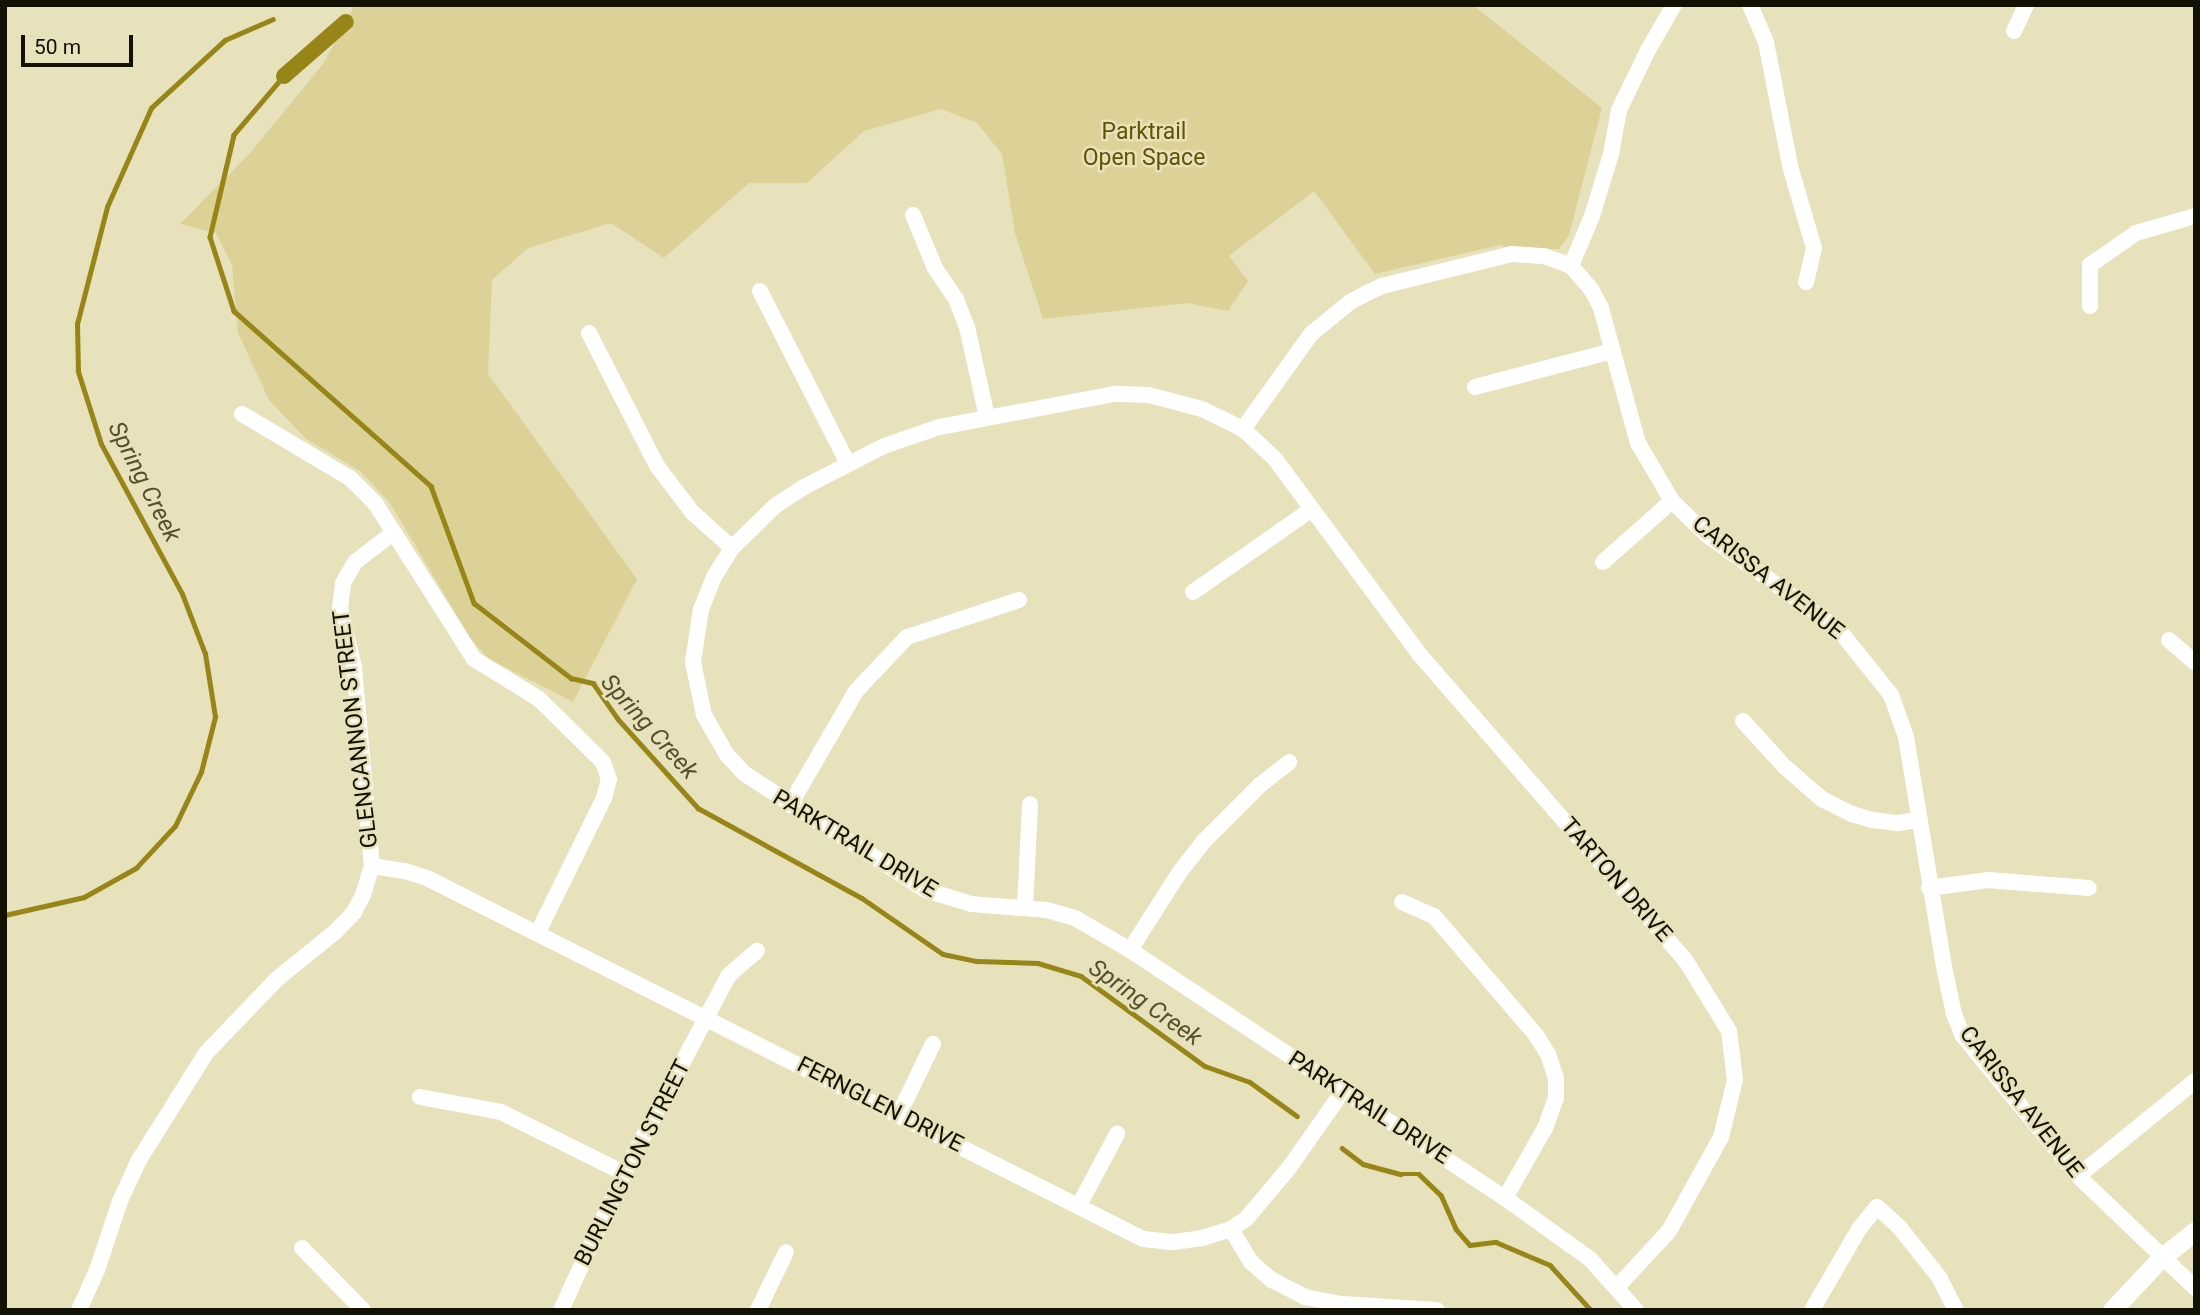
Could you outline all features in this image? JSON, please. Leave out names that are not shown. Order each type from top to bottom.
[{"type":"street","points":[[1243,429],[1311,334],[1350,302],[1367,293],[1382,286],[1512,254],[1544,256],[1571,266],[1592,216],[1611,154],[1619,110],[1648,50],[1674,5]]},
{"type":"street","points":[[1750,5],[1766,42],[1790,166],[1814,248],[1806,282]]},
{"type":"street","points":[[2014,31],[2026,5]]},
{"type":"street","points":[[913,215],[935,268],[956,299],[967,327],[987,416]]},
{"type":"street","points":[[2090,306],[2090,265],[2136,233],[2195,216]]},
{"type":"street","name":"CARISSA AVENUE","points":[[1571,266],[1591,289],[1601,308],[1638,443],[1672,501],[1707,534],[1839,630],[1891,695],[1906,737],[1929,888],[1954,1014],[1963,1036],[2078,1176],[2195,1288]]},
{"type":"street","points":[[760,291],[847,462]]},
{"type":"street","points":[[589,333],[656,466],[692,512],[732,548]]},
{"type":"street","points":[[1475,387],[1612,351]]},
{"type":"street","name":"PARKTRAIL DRIVE","points":[[1243,429],[1202,409],[1149,395],[1114,394],[939,427],[847,462],[776,505],[732,548],[714,577],[701,609],[693,662],[697,691],[705,715],[727,755],[745,774],[926,890],[971,904],[1025,907],[1075,918],[1130,950],[1505,1198],[1590,1259],[1618,1286],[1636,1310]]},
{"type":"street","points":[[242,414],[349,478],[375,503],[474,659],[539,699],[603,762],[608,771],[604,798],[538,932]]},
{"type":"street","name":"TARTON DRIVE","points":[[1243,429],[1275,459],[1420,655],[1686,961],[1729,1031],[1735,1080],[1721,1137],[1669,1231],[1618,1286]]},
{"type":"street","points":[[1603,562],[1672,501]]},
{"type":"street","points":[[1194,592],[1312,509]]},
{"type":"street","name":"GLENCANNON STREET","points":[[79,1310],[97,1270],[120,1201],[139,1160],[174,1100],[206,1054],[237,1019],[354,912],[372,866],[354,667],[340,608],[343,583],[355,562],[393,533]]},
{"type":"street","points":[[790,805],[856,691],[907,637],[1019,600]]},
{"type":"street","points":[[2169,640],[2195,663]]},
{"type":"street","points":[[1743,722],[1786,767],[1822,799],[1852,814],[1872,820],[1898,823],[1919,820]]},
{"type":"street","points":[[1130,950],[1203,842],[1243,800],[1289,762]]},
{"type":"street","points":[[1025,907],[1030,804]]},
{"type":"street","name":"FERNGLEN DRIVE","points":[[372,866],[429,879],[1143,1239],[1174,1241],[1231,1229],[1260,1205],[1343,1091]]},
{"type":"street","points":[[1929,888],[1988,880],[2089,888]]},
{"type":"street","points":[[1402,902],[1434,916],[1536,1035],[1548,1054],[1556,1078],[1556,1098],[1545,1128],[1505,1198]]},
{"type":"street","name":"BURLINGTON STREET","points":[[561,1310],[624,1173],[707,1017],[730,975],[757,951]]},
{"type":"street","points":[[899,1114],[933,1044]]},
{"type":"street","points":[[2078,1176],[2195,1081]]},
{"type":"street","points":[[420,1097],[501,1112],[624,1173]]},
{"type":"street","points":[[1079,1205],[1118,1134]]},
{"type":"street","points":[[1812,1310],[1859,1229],[1877,1207],[1900,1228],[1939,1277],[1956,1310]]},
{"type":"street","points":[[1231,1229],[1251,1262],[1272,1280],[1305,1297],[1342,1304],[1437,1310]]},
{"type":"street","points":[[2112,1310],[2161,1258],[2195,1231]]},
{"type":"street","points":[[302,1248],[363,1310]]},
{"type":"street","points":[[758,1310],[786,1252]]},
{"type":"green space","name":"Parktrail Open Space","points":[[355,5],[1473,5],[1602,108],[1569,235],[1559,249],[1509,249],[1500,245],[1375,274],[1314,191],[1229,256],[1248,281],[1228,311],[1187,303],[1043,319],[1015,233],[1002,154],[977,123],[941,109],[864,131],[807,183],[749,183],[664,258],[611,223],[528,248],[492,280],[488,374],[637,579],[573,702],[489,659],[471,639],[390,503],[360,471],[306,439],[269,400],[238,333],[232,265],[216,233],[180,224],[251,152],[323,64]]},
{"type":"waterway","name":"Spring Creek","points":[[5,915],[84,897],[136,868],[175,826],[201,772],[215,717],[205,654],[182,594],[101,444],[78,372],[77,324],[107,207],[151,108],[225,40],[273,19]]},
{"type":"waterway","points":[[284,76],[346,22]]},
{"type":"waterway","name":"Spring Creek","points":[[284,76],[234,135],[210,237],[234,311],[431,486],[474,603],[571,678],[593,683],[618,719],[698,808],[862,898],[943,954],[976,961],[1038,963],[1081,976],[1205,1066],[1250,1082],[1297,1116]]},
{"type":"waterway","name":"Spring Creek","points":[[1342,1148],[1363,1164],[1401,1174],[1419,1174],[1441,1195],[1456,1229],[1470,1245],[1496,1242],[1550,1265],[1591,1310]]}]
